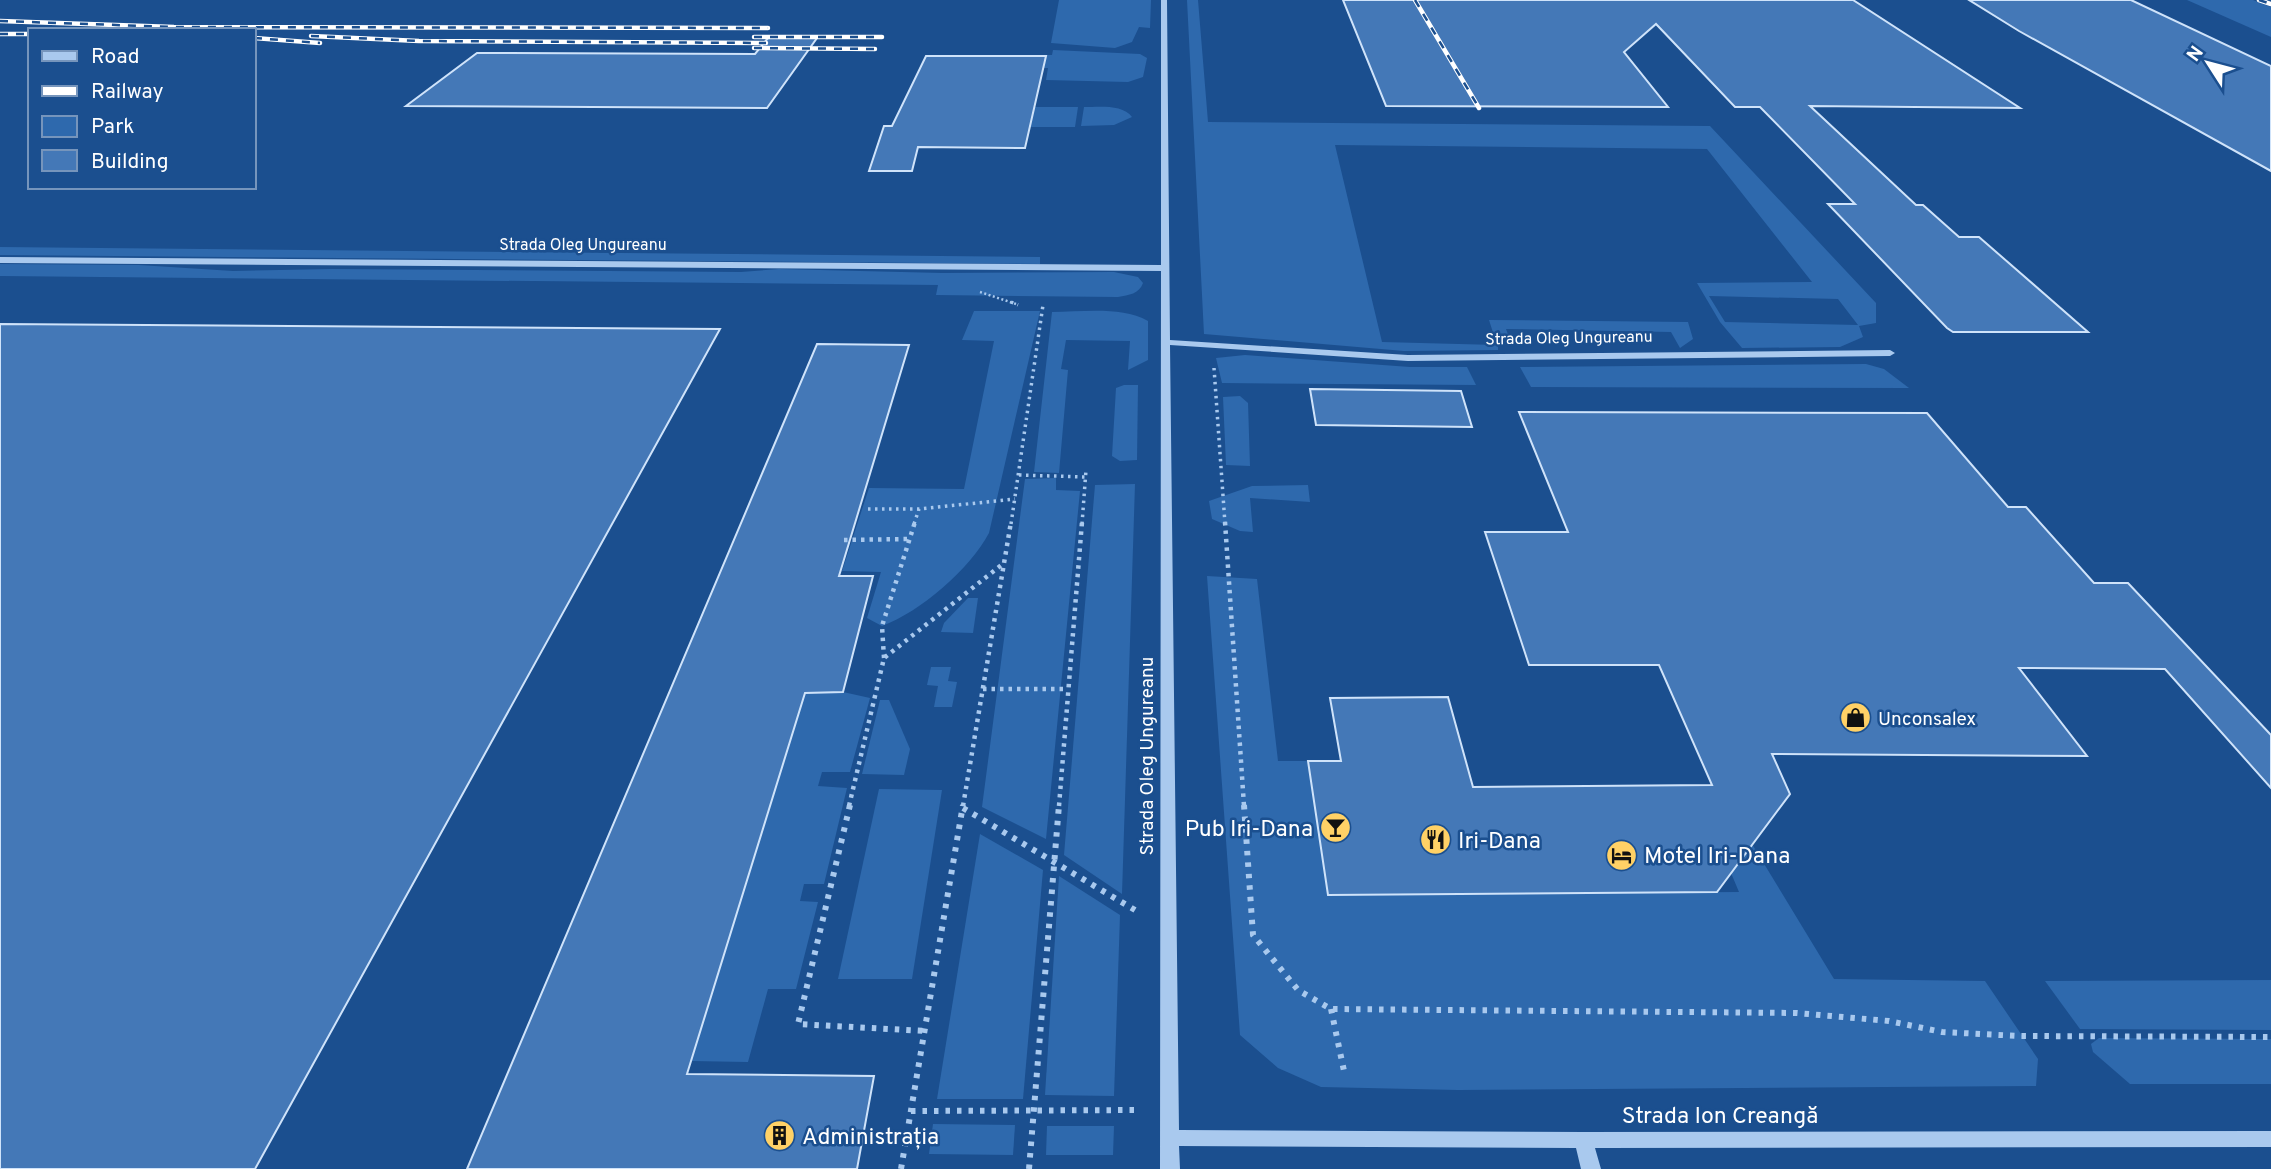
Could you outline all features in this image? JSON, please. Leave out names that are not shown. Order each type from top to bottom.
[{"type":"street","name":"Strada Oleg Ungureanu","points":[[1164,0],[1170,1169]]},
{"type":"street","name":"Strada Oleg Ungureanu","points":[[0,260],[1165,268]]},
{"type":"street","name":"Strada Ion Creangă","points":[[1169,1138],[2271,1139]]},
{"type":"street","points":[[1583,1140],[1591,1169]]},
{"type":"lane","name":"Strada Oleg Ungureanu","points":[[1165,342],[1408,358],[1890,353]]},
{"type":"path","points":[[901,1169],[1019,475],[1043,305]]},
{"type":"path","points":[[1213,345],[1253,935],[1298,990],[1331,1009],[1797,1013],[1889,1021],[1942,1032],[2020,1036],[2271,1037]]},
{"type":"path","points":[[1029,1169],[1086,470]]},
{"type":"path","points":[[1019,475],[1086,477]]},
{"type":"path","points":[[868,509],[919,509],[1015,499]]},
{"type":"path","points":[[919,509],[882,626],[884,658],[798,1024],[925,1031]]},
{"type":"path","points":[[844,540],[911,539]]},
{"type":"path","points":[[884,658],[1004,563]]},
{"type":"path","points":[[983,689],[1068,689]]},
{"type":"path","points":[[963,808],[1168,929]]},
{"type":"path","points":[[1331,1009],[1343,1071]]},
{"type":"path","points":[[911,1111],[1170,1110]]},
{"type":"green space","points":[[1059,0],[1151,0],[1150,28],[1139,27],[1132,42],[1115,48],[1051,43]]},
{"type":"green space","points":[[1187,0],[1198,0],[1208,122],[1710,126],[1876,303],[1876,323],[1859,326],[1863,337],[1840,347],[1742,348],[1720,322],[1697,283],[1812,282],[1707,149],[1335,145],[1382,342],[1497,345],[1489,320],[1688,322],[1693,339],[1680,348],[1671,332],[1506,329],[1512,345],[1498,345],[1498,350],[1404,351],[1204,334]],"holes":[[[1709,296],[1838,299],[1858,325],[1725,322]]]},
{"type":"green space","points":[[2187,0],[2253,0],[2271,7],[2271,37]]},
{"type":"green space","points":[[1053,50],[1140,54],[1147,58],[1143,77],[1128,82],[1046,80],[1048,68],[1043,68],[1046,55],[1052,55]]},
{"type":"green space","points":[[1035,107],[1078,107],[1075,127],[1030,127]]},
{"type":"green space","points":[[1084,107],[1117,108],[1132,117],[1114,125],[1081,126]]},
{"type":"green space","points":[[0,247],[1040,257],[1040,264],[0,255]]},
{"type":"green space","points":[[0,264],[139,265],[233,271],[332,269],[741,272],[779,269],[942,273],[1114,272],[1138,277],[1143,283],[1136,292],[1118,297],[936,295],[938,285],[0,276]]},
{"type":"green space","points":[[974,311],[1040,311],[989,533],[970,561],[943,588],[912,611],[882,626],[867,618],[881,572],[842,571],[869,488],[964,489],[994,341],[962,340]]},
{"type":"green space","points":[[1052,312],[1126,313],[1148,321],[1148,360],[1128,370],[1130,341],[1066,340],[1061,369],[1068,370],[1059,473],[1034,472]]},
{"type":"green space","points":[[1245,355],[1410,367],[1467,367],[1476,385],[1222,383],[1216,358]]},
{"type":"green space","points":[[1866,364],[1884,369],[1909,388],[1531,387],[1520,367]]},
{"type":"green space","points":[[1138,385],[1137,460],[1120,461],[1112,456],[1116,388]]},
{"type":"green space","points":[[1240,396],[1248,403],[1250,466],[1226,465],[1223,397]]},
{"type":"green space","points":[[1056,478],[1056,490],[1080,491],[1046,839],[982,807],[1025,479]]},
{"type":"green space","points":[[1135,484],[1122,894],[1064,855],[1095,485]]},
{"type":"green space","points":[[1308,485],[1310,502],[1250,498],[1253,532],[1240,531],[1212,519],[1209,501],[1252,486]]},
{"type":"green space","points":[[1207,576],[1257,579],[1278,761],[1308,761],[1328,895],[1739,892],[1731,873],[1752,844],[1834,979],[1985,981],[2038,1059],[2036,1086],[1458,1090],[1321,1087],[1278,1068],[1240,1035]]},
{"type":"green space","points":[[968,598],[978,598],[973,633],[941,632],[944,623]]},
{"type":"green space","points":[[931,667],[951,667],[948,681],[957,682],[952,707],[934,707],[938,686],[927,685]]},
{"type":"green space","points":[[843,692],[870,698],[850,772],[822,772],[818,786],[847,788],[824,884],[804,884],[800,901],[818,902],[796,989],[768,989],[748,1062],[691,1061],[805,693]]},
{"type":"green space","points":[[880,700],[889,700],[910,749],[904,775],[862,774]]},
{"type":"green space","points":[[879,789],[942,790],[912,979],[838,979]]},
{"type":"green space","points":[[980,834],[1043,870],[1023,1099],[937,1099]]},
{"type":"green space","points":[[1059,876],[1120,915],[1114,1096],[1045,1095]]},
{"type":"green space","points":[[2271,980],[2271,1030],[2080,1029],[2045,981]]},
{"type":"green space","points":[[2099,1038],[2271,1039],[2271,1084],[2130,1084],[2093,1052],[2091,1044]]},
{"type":"green space","points":[[933,1124],[1015,1125],[1013,1155],[929,1154]]},
{"type":"green space","points":[[1047,1126],[1114,1126],[1113,1155],[1046,1155]]},
{"type":"building","points":[[1343,0],[1853,0],[2020,108],[1810,106],[1916,205],[1923,205],[1959,237],[1979,237],[2088,332],[1953,332],[1947,328],[1828,204],[1855,204],[1760,107],[1735,107],[1656,24],[1624,52],[1668,107],[1386,106]]},
{"type":"building","points":[[1969,0],[2131,0],[2271,66],[2271,171],[2019,31]]},
{"type":"building","points":[[768,38],[817,38],[767,108],[406,106],[477,53],[755,54]]},
{"type":"building","points":[[926,56],[1046,56],[1025,148],[918,147],[912,171],[869,171],[884,126],[892,126]]},
{"type":"building","points":[[0,324],[720,329],[255,1169],[0,1169]]},
{"type":"building","points":[[817,344],[909,345],[839,576],[873,576],[843,692],[805,693],[687,1074],[874,1076],[857,1169],[467,1169]]},
{"type":"building","points":[[1310,389],[1461,391],[1472,427],[1316,425]]},
{"type":"building","points":[[1519,412],[1927,413],[2008,507],[2026,507],[2094,583],[2128,583],[2271,735],[2271,788],[2165,669],[2019,668],[2087,756],[1772,754],[1790,794],[1717,892],[1328,895],[1308,761],[1341,761],[1330,698],[1448,697],[1473,787],[1712,785],[1659,665],[1529,665],[1485,532],[1568,532]]},
{"type":"railway","points":[[1415,0],[1479,108]]},
{"type":"railway","points":[[2259,0],[2271,4]]},
{"type":"railway","points":[[0,21],[174,27],[768,28]]},
{"type":"railway","points":[[0,34],[28,34]]},
{"type":"railway","points":[[311,36],[419,41],[766,43]]},
{"type":"railway","points":[[754,37],[882,37]]},
{"type":"railway","points":[[256,38],[320,43]]},
{"type":"railway","points":[[754,48],[875,49]]},
{"type":"place","name":"Unconsalex","points":[[1855,718]]},
{"type":"place","name":"Pub Iri-Dana","points":[[1336,828]]},
{"type":"place","name":"Iri-Dana","points":[[1435,840]]},
{"type":"place","name":"Motel Iri-Dana","points":[[1621,855]]},
{"type":"place","name":"Administrația","points":[[779,1136]]}]
